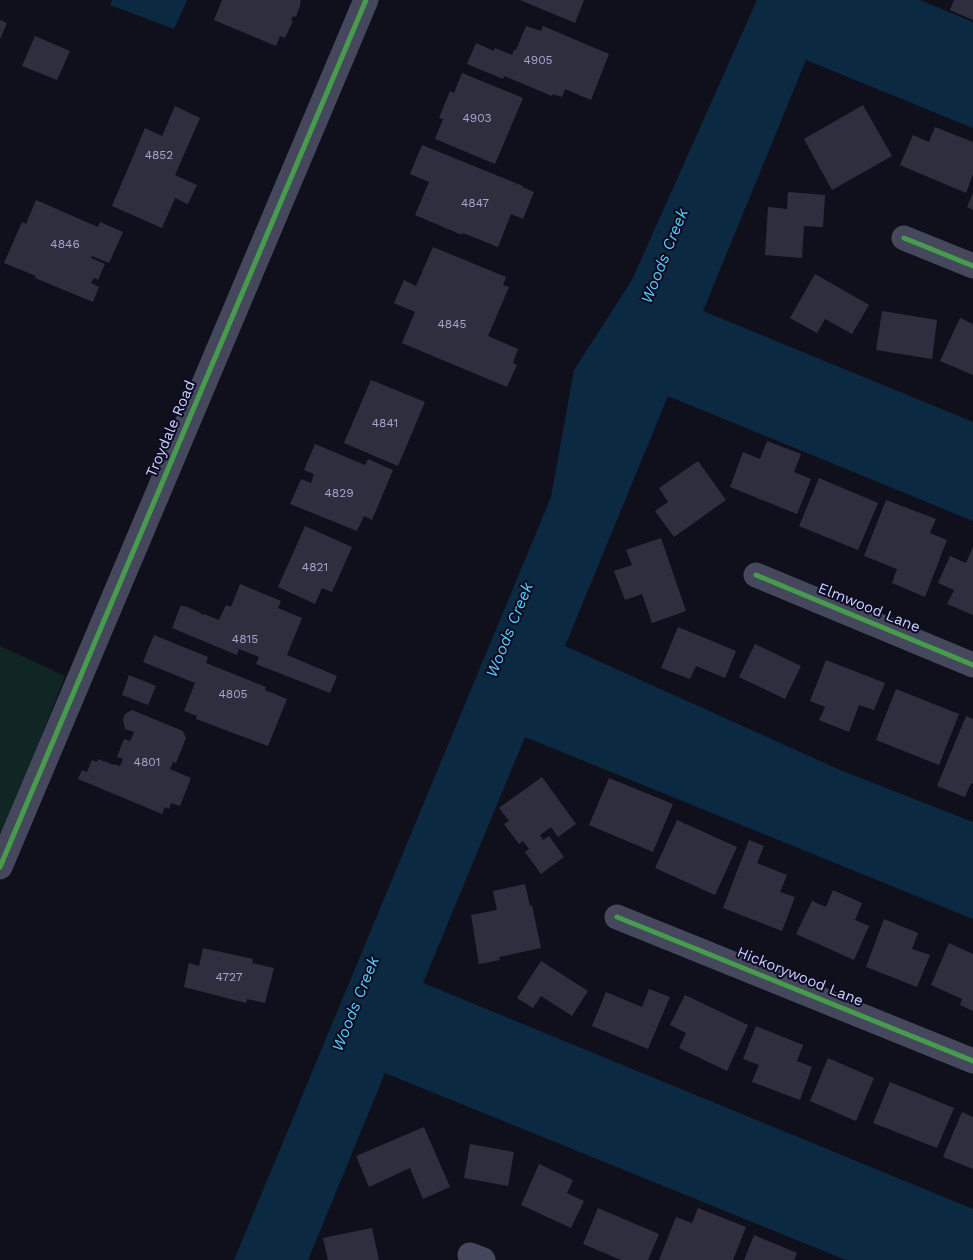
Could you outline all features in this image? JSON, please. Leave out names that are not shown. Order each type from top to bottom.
[{"type":"street","name":"Troydale Road","points":[[0,867],[366,0]]},
{"type":"street","points":[[904,238],[973,266]]},
{"type":"street","name":"Elmwood Lane","points":[[756,575],[973,664]]},
{"type":"street","name":"Hickorywood Lane","points":[[617,917],[973,1061]]},
{"type":"green space","points":[[0,646],[65,676],[0,837]]},
{"type":"water","points":[[112,0],[187,0],[174,29],[110,5]]},
{"type":"water","name":"Woods Creek","points":[[757,0],[920,0],[973,22],[973,128],[806,60],[703,311],[973,422],[973,521],[668,396],[565,646],[840,770],[973,822],[973,919],[525,737],[423,983],[973,1209],[973,1260],[846,1260],[385,1073],[308,1260],[234,1260],[551,497],[574,370],[632,280]]},
{"type":"building","points":[[222,0],[301,0],[301,3],[296,17],[293,16],[291,20],[293,21],[285,38],[280,36],[276,46],[214,20]]},
{"type":"building","points":[[520,0],[584,0],[575,23]]},
{"type":"building","points":[[954,0],[973,0],[973,20],[950,10]]},
{"type":"building","points":[[0,20],[7,23],[0,39]]},
{"type":"building","points":[[526,26],[541,31],[543,26],[609,54],[591,100],[565,89],[562,97],[553,94],[552,96],[504,76],[503,79],[467,64],[476,43],[494,51],[495,48],[512,55]]},
{"type":"building","points":[[35,36],[70,51],[57,80],[22,66]]},
{"type":"building","points":[[462,73],[523,98],[495,164],[435,139],[443,119],[439,118],[450,91],[454,93]]},
{"type":"building","points":[[863,105],[892,156],[832,190],[804,139]]},
{"type":"building","points":[[175,106],[200,118],[175,175],[197,185],[188,204],[175,198],[162,228],[112,206],[145,128],[162,136]]},
{"type":"building","points":[[935,127],[973,142],[973,174],[966,193],[900,165],[913,135],[929,142]]},
{"type":"building","points":[[422,145],[534,192],[523,219],[511,214],[498,247],[463,233],[462,235],[415,215],[429,182],[410,174]]},
{"type":"building","points":[[788,192],[825,195],[823,227],[804,226],[802,258],[765,255],[768,207],[787,209]]},
{"type":"building","points":[[973,193],[973,210],[967,207]]},
{"type":"building","points":[[36,200],[98,227],[100,222],[123,232],[109,263],[92,256],[91,258],[105,264],[98,280],[94,278],[91,283],[99,287],[93,302],[4,263],[22,222],[26,224]]},
{"type":"building","points":[[433,247],[506,277],[503,285],[509,287],[488,336],[518,349],[513,363],[517,365],[507,387],[402,343],[415,312],[394,303],[404,280],[416,286]]},
{"type":"building","points":[[815,274],[869,305],[852,334],[825,319],[817,333],[790,318]]},
{"type":"building","points":[[882,311],[937,320],[932,359],[876,350]]},
{"type":"building","points":[[960,318],[973,324],[973,375],[940,361]]},
{"type":"building","points":[[371,380],[425,402],[398,466],[344,443]]},
{"type":"building","points":[[767,441],[801,454],[794,472],[811,479],[797,514],[730,487],[743,452],[760,459]]},
{"type":"building","points":[[315,444],[365,465],[368,459],[393,470],[372,520],[364,516],[357,531],[290,504],[301,479],[311,483],[314,474],[304,470]]},
{"type":"building","points":[[698,461],[726,500],[674,537],[655,511],[668,502],[659,488]]},
{"type":"building","points":[[819,478],[878,503],[858,550],[799,526]]},
{"type":"building","points":[[886,500],[936,519],[930,533],[947,540],[925,597],[892,583],[897,569],[864,556]]},
{"type":"building","points":[[305,526],[352,547],[332,592],[322,588],[315,604],[278,587]]},
{"type":"building","points":[[661,538],[686,611],[652,623],[642,594],[625,600],[614,571],[632,565],[626,550]]},
{"type":"building","points":[[973,547],[973,615],[947,604],[954,590],[938,583],[950,556],[966,563]]},
{"type":"building","points":[[240,584],[281,601],[278,608],[302,618],[287,655],[337,676],[330,693],[256,664],[259,657],[239,649],[237,655],[172,628],[181,605],[219,620],[226,605],[231,607]]},
{"type":"building","points":[[678,627],[736,651],[725,678],[696,666],[690,679],[661,668]]},
{"type":"building","points":[[154,635],[208,657],[206,663],[266,687],[265,690],[287,699],[268,746],[196,719],[197,716],[184,711],[195,683],[143,662]]},
{"type":"building","points":[[755,644],[801,666],[785,699],[739,677]]},
{"type":"building","points":[[826,660],[885,683],[874,710],[859,705],[849,732],[819,720],[825,707],[810,701]]},
{"type":"building","points":[[129,675],[156,686],[148,705],[122,695]]},
{"type":"building","points":[[896,689],[959,714],[939,765],[876,740]]},
{"type":"building","points":[[132,710],[183,731],[186,738],[176,763],[173,762],[170,769],[191,778],[180,806],[171,803],[169,809],[165,807],[162,814],[78,779],[82,770],[87,772],[92,760],[97,762],[98,759],[120,766],[123,759],[117,757],[124,739],[130,741],[134,732],[125,729],[123,720],[125,714]]},
{"type":"building","points":[[966,716],[973,719],[973,784],[971,783],[965,797],[937,786]]},
{"type":"building","points":[[542,777],[576,824],[558,837],[551,827],[540,835],[543,840],[549,836],[564,857],[541,874],[525,852],[529,849],[523,841],[519,844],[504,824],[509,821],[499,808]]},
{"type":"building","points":[[609,778],[673,804],[653,852],[589,825]]},
{"type":"building","points":[[677,820],[737,847],[715,895],[655,868]]},
{"type":"building","points":[[749,840],[764,846],[757,863],[787,875],[780,892],[795,897],[782,931],[723,908]]},
{"type":"building","points":[[525,884],[530,906],[532,905],[541,948],[499,957],[500,960],[479,964],[471,915],[497,910],[493,891]]},
{"type":"building","points":[[833,890],[862,903],[855,920],[869,926],[854,960],[796,934],[812,901],[826,907]]},
{"type":"building","points":[[884,919],[918,933],[912,949],[930,955],[917,987],[866,967]]},
{"type":"building","points":[[949,943],[973,954],[973,1011],[960,1005],[962,999],[931,985]]},
{"type":"building","points":[[203,948],[253,959],[252,963],[274,968],[265,1003],[247,999],[246,1003],[184,987],[189,963],[199,966]]},
{"type":"building","points":[[541,961],[588,991],[572,1016],[541,996],[533,1008],[517,998]]},
{"type":"building","points":[[649,989],[670,997],[648,1049],[592,1026],[606,992],[642,1007]]},
{"type":"building","points":[[685,995],[748,1025],[727,1071],[679,1048],[686,1033],[670,1025]]},
{"type":"building","points":[[756,1026],[803,1045],[797,1061],[812,1067],[800,1100],[752,1082],[759,1065],[743,1059]]},
{"type":"building","points":[[828,1058],[874,1078],[856,1121],[810,1101]]},
{"type":"building","points":[[890,1082],[954,1108],[937,1148],[873,1123]]},
{"type":"building","points":[[962,1112],[973,1117],[973,1169],[943,1157]]},
{"type":"building","points":[[424,1127],[450,1187],[423,1199],[410,1168],[369,1187],[356,1156]]},
{"type":"building","points":[[470,1144],[514,1152],[508,1186],[464,1178]]},
{"type":"building","points":[[539,1164],[573,1180],[567,1193],[584,1201],[571,1228],[521,1205]]},
{"type":"building","points":[[598,1208],[659,1234],[648,1260],[621,1260],[583,1244]]},
{"type":"building","points":[[698,1208],[746,1227],[733,1260],[659,1260],[676,1217],[692,1223]]},
{"type":"building","points":[[372,1228],[379,1260],[328,1260],[323,1238]]},
{"type":"building","points":[[754,1235],[797,1253],[794,1260],[744,1260]]},
{"type":"cycle path","points":[[0,867],[366,0]]},
{"type":"cycle path","points":[[904,238],[973,266]]},
{"type":"cycle path","points":[[756,575],[973,665]]},
{"type":"cycle path","points":[[617,917],[973,1061]]}]
